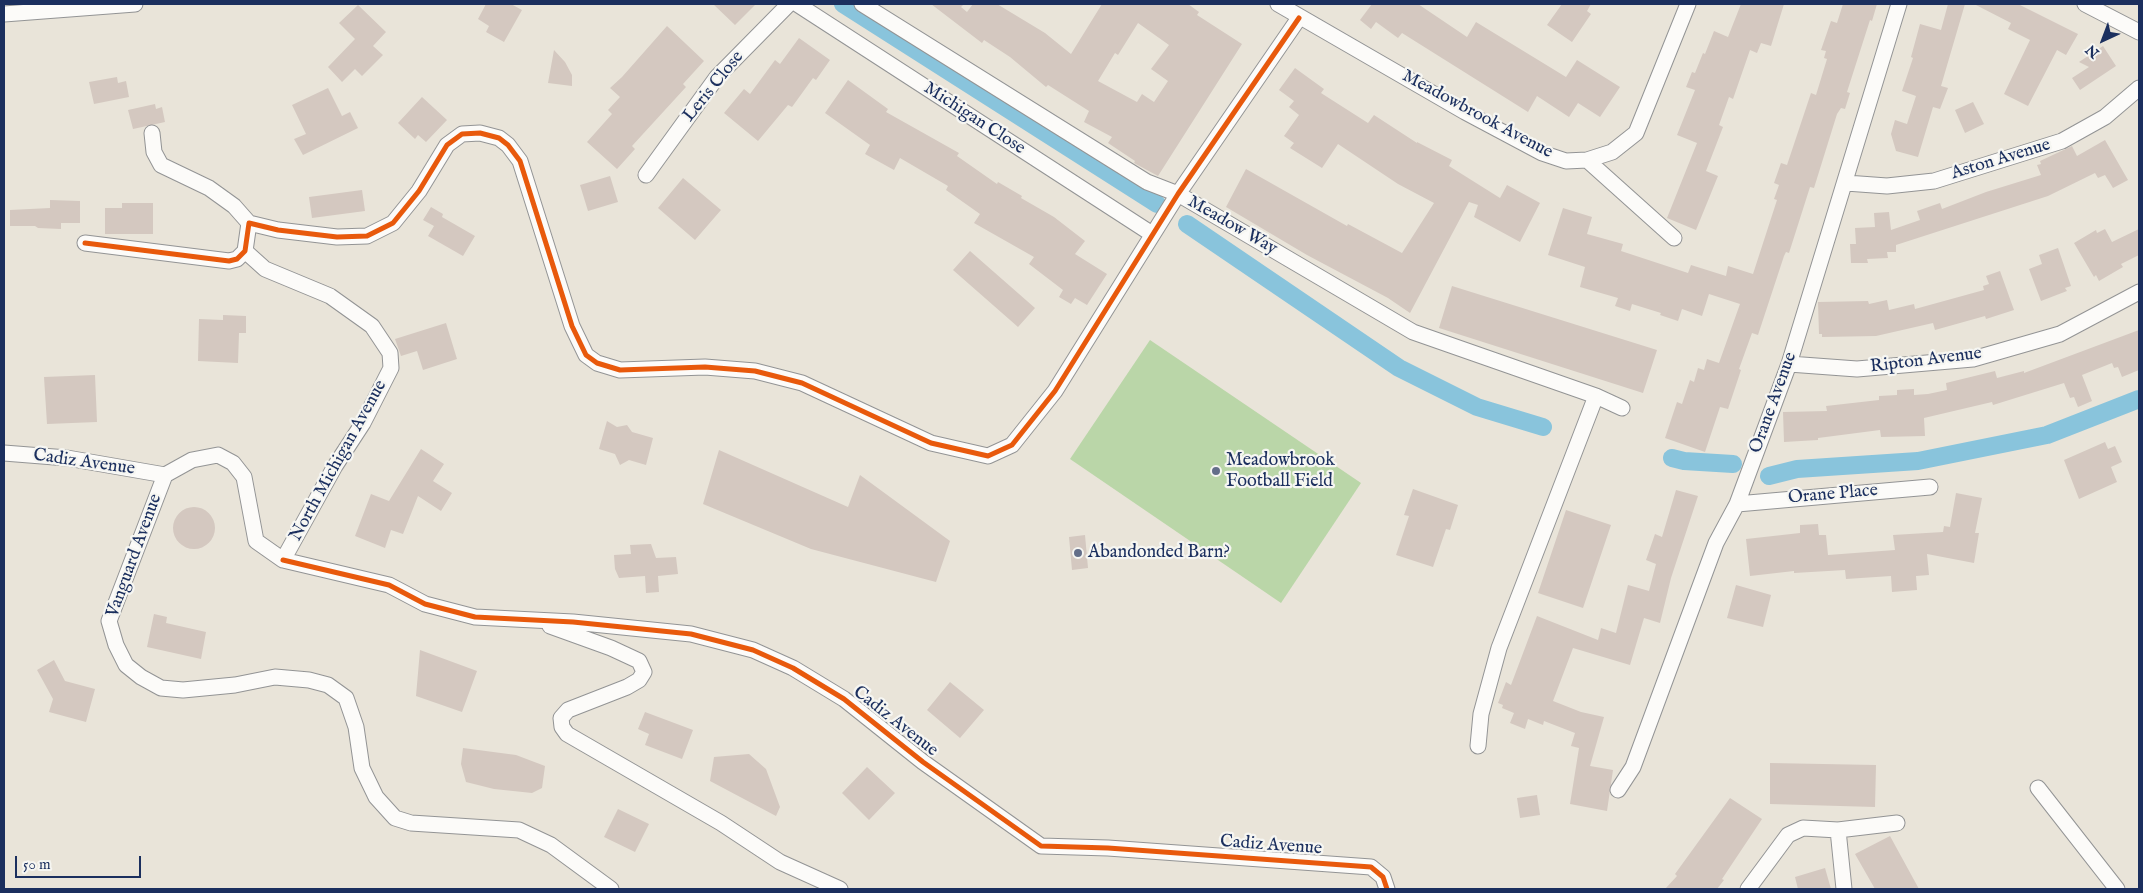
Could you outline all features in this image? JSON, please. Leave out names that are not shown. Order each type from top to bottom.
[{"type":"street","points":[[4,14],[135,4]]},
{"type":"street","name":"Leris Close","points":[[646,175],[717,78],[789,4]]},
{"type":"street","name":"Michigan Close","points":[[796,4],[1152,234]]},
{"type":"street","name":"Meadow Way","points":[[862,4],[1147,182],[1178,194],[1413,332],[1596,396],[1622,408]]},
{"type":"street","name":"Meadowbrook Avenue","points":[[1278,4],[1299,18],[1542,153],[1566,161],[1587,160],[1612,152],[1636,133],[1688,4]]},
{"type":"street","name":"Orane Avenue","points":[[1618,790],[1633,767],[1716,543],[1737,504],[1789,364],[1846,183],[1899,4]]},
{"type":"street","points":[[2085,4],[2139,32]]},
{"type":"street","points":[[152,133],[154,152],[161,165],[209,188],[234,206],[250,223],[278,230],[337,237],[367,236],[393,223],[419,191],[447,145],[462,134],[480,132],[498,138],[508,145],[520,161],[572,326],[586,355],[598,364],[620,370],[705,367],[755,371],[802,383],[931,442],[988,456],[1012,445],[1055,391],[1178,194],[1299,18]]},
{"type":"street","name":"Aston Avenue","points":[[1846,183],[1887,186],[1934,181],[2062,141],[2105,117],[2139,88]]},
{"type":"street","points":[[1587,160],[1674,238]]},
{"type":"street","points":[[85,243],[229,261],[237,259],[245,251],[250,223]]},
{"type":"street","name":"North Michigan Avenue","points":[[165,475],[192,460],[218,455],[233,464],[244,477],[256,541],[284,560],[391,368],[390,352],[372,326],[330,296],[265,269],[245,251]]},
{"type":"street","name":"Ripton Avenue","points":[[1789,364],[1857,369],[1973,359],[2060,334],[2139,292]]},
{"type":"street","points":[[1478,746],[1481,714],[1499,648],[1596,396]]},
{"type":"street","name":"Cadiz Avenue","points":[[4,453],[67,458],[165,475]]},
{"type":"street","name":"Vanguard Avenue","points":[[165,475],[109,621],[116,645],[126,665],[141,677],[162,688],[183,690],[235,685],[275,677],[308,680],[328,685],[346,698],[356,727],[362,768],[376,797],[394,818],[411,823],[520,830],[551,845],[611,889]]},
{"type":"street","name":"Orane Place","points":[[1737,504],[1930,487]]},
{"type":"street","name":"Cadiz Avenue","points":[[284,560],[388,585],[425,604],[474,617],[539,622],[573,622],[691,634],[753,650],[793,668],[844,699],[924,762],[1041,846],[1108,848],[1371,867],[1383,877],[1387,889]]},
{"type":"street","points":[[539,622],[611,648],[639,661],[644,672],[639,680],[627,687],[568,710],[562,718],[562,727],[567,734],[721,824],[780,862],[840,889]]},
{"type":"street","points":[[2038,788],[2117,889]]},
{"type":"street","points":[[1748,889],[1788,835],[1803,828],[1838,830],[1898,823]]},
{"type":"street","points":[[1838,830],[1844,889]]},
{"type":"green space","name":"Meadowbrook Football Field","points":[[1150,340],[1361,483],[1281,603],[1070,459]]},
{"type":"building","points":[[486,4],[511,4],[522,10],[504,42],[486,32],[489,26],[478,19]]},
{"type":"building","points":[[713,4],[756,4],[735,25]]},
{"type":"building","points":[[931,4],[964,4],[961,7],[967,12],[973,4],[997,4],[1045,33],[1071,54],[1102,4],[1188,4],[1199,12],[1197,15],[1242,44],[1158,176],[1134,163],[1135,161],[1108,143],[1112,137],[1084,122],[1089,111],[1048,85],[1046,87],[1010,57],[984,40],[982,43]],"holes":[[[1138,23],[1169,45],[1151,69],[1168,81],[1154,102],[1142,94],[1137,102],[1098,81],[1115,53],[1118,55]]]},
{"type":"building","points":[[1372,4],[1418,4],[1467,37],[1476,22],[1566,77],[1577,60],[1620,87],[1600,117],[1578,103],[1569,117],[1537,96],[1528,112],[1402,33],[1398,38],[1376,22],[1371,29],[1360,20]]},
{"type":"building","points":[[1562,4],[1591,4],[1587,11],[1591,14],[1572,42],[1547,25]]},
{"type":"building","points":[[1741,4],[1784,4],[1771,46],[1761,43],[1757,53],[1750,50],[1733,99],[1729,97],[1719,125],[1723,127],[1706,171],[1718,176],[1696,230],[1667,218],[1697,143],[1677,135],[1695,90],[1686,87],[1692,72],[1695,73],[1703,53],[1705,54],[1714,31],[1728,37]]},
{"type":"building","points":[[1843,4],[1877,4],[1847,92],[1850,93],[1845,109],[1841,108],[1837,114],[1814,188],[1810,187],[1789,253],[1786,252],[1784,256],[1758,335],[1752,333],[1739,369],[1741,370],[1728,409],[1720,407],[1705,452],[1665,438],[1677,402],[1682,404],[1690,380],[1694,382],[1698,368],[1704,370],[1707,359],[1719,363],[1740,304],[1709,294],[1702,316],[1682,309],[1678,321],[1660,315],[1661,313],[1632,304],[1630,311],[1615,306],[1618,298],[1580,287],[1585,267],[1548,255],[1563,208],[1592,217],[1587,234],[1623,244],[1621,251],[1688,273],[1691,265],[1726,276],[1728,266],[1753,274],[1777,200],[1774,199],[1779,185],[1774,183],[1781,163],[1787,165],[1811,93],[1816,95],[1827,59],[1824,58],[1826,51],[1821,50],[1831,21],[1837,23]]},
{"type":"building","points":[[1948,4],[1965,4],[1941,86],[1948,88],[1940,109],[1933,107],[1918,157],[1896,151],[1891,134],[1895,120],[1907,124],[1916,96],[1902,91],[1913,58],[1911,57],[1920,24],[1941,30]]},
{"type":"building","points":[[1974,4],[2018,4],[2078,34],[2066,55],[2057,50],[2028,106],[2004,94],[2030,40],[2008,29],[2011,23]]},
{"type":"building","points":[[358,5],[386,32],[373,46],[383,55],[362,76],[355,69],[342,82],[328,67],[355,39],[339,23]]},
{"type":"building","points":[[667,26],[704,61],[683,84],[686,87],[632,146],[635,149],[617,169],[587,142],[612,114],[608,110],[620,97],[610,88]]},
{"type":"building","points":[[799,38],[830,60],[816,80],[813,78],[792,107],[788,105],[758,141],[724,113],[744,89],[750,94],[775,60],[780,64]]},
{"type":"building","points":[[2103,46],[2116,66],[2080,90],[2072,78],[2089,67],[2079,62]]},
{"type":"building","points":[[554,50],[565,62],[572,75],[572,86],[548,83]]},
{"type":"building","points":[[1295,68],[1324,89],[1321,93],[1368,123],[1374,115],[1417,143],[1452,160],[1449,166],[1500,198],[1507,185],[1540,203],[1520,242],[1474,217],[1478,205],[1469,202],[1410,313],[1388,298],[1307,255],[1226,207],[1246,169],[1347,226],[1348,224],[1402,253],[1434,203],[1398,184],[1338,144],[1322,168],[1290,148],[1294,143],[1284,136],[1299,115],[1289,107],[1294,101],[1279,90]]},
{"type":"building","points":[[117,77],[118,83],[126,81],[129,97],[94,104],[89,82]]},
{"type":"building","points":[[848,80],[888,109],[886,112],[959,153],[957,156],[997,184],[998,182],[1022,196],[1021,198],[1054,217],[1085,241],[1075,254],[1107,274],[1087,305],[1075,298],[1071,304],[1059,297],[1063,290],[1029,264],[1034,257],[974,223],[980,214],[946,190],[948,186],[900,158],[894,170],[865,154],[870,145],[825,113]]},
{"type":"building","points":[[328,88],[342,116],[350,112],[358,128],[303,155],[294,139],[306,134],[292,105]]},
{"type":"building","points":[[422,97],[447,120],[426,142],[418,135],[415,139],[398,123]]},
{"type":"building","points":[[1973,102],[1984,124],[1965,133],[1955,110]]},
{"type":"building","points":[[155,104],[156,109],[162,107],[165,122],[133,129],[128,110]]},
{"type":"building","points":[[2105,140],[2128,180],[2113,188],[2105,175],[2098,178],[2095,173],[2048,196],[1896,245],[1896,252],[1887,252],[1888,258],[1867,259],[1868,263],[1851,263],[1850,244],[1856,244],[1855,228],[1875,227],[1874,213],[1889,212],[1891,230],[1920,220],[1917,211],[1940,203],[1942,209],[1986,192],[2041,175],[2037,165],[2041,164],[2040,161],[2072,146],[2077,156]]},
{"type":"building","points":[[610,176],[618,202],[588,211],[580,185]]},
{"type":"building","points":[[683,178],[721,210],[695,240],[658,208]]},
{"type":"building","points":[[362,190],[365,211],[312,218],[309,197]]},
{"type":"building","points":[[50,200],[80,201],[80,223],[61,223],[61,229],[10,226],[10,210],[50,208]]},
{"type":"building","points":[[122,203],[153,203],[153,234],[105,234],[105,208],[122,208]]},
{"type":"building","points":[[431,207],[443,214],[442,217],[475,236],[463,256],[428,236],[434,226],[423,220]]},
{"type":"building","points":[[2105,229],[2112,242],[2139,229],[2139,255],[2121,264],[2123,267],[2099,281],[2096,275],[2094,277],[2074,243],[2096,230],[2097,233]]},
{"type":"building","points":[[2058,248],[2071,286],[2065,288],[2067,291],[2041,301],[2029,269],[2042,264],[2039,255]]},
{"type":"building","points":[[970,251],[1035,308],[1018,327],[953,270]]},
{"type":"building","points":[[2000,271],[2014,310],[1986,319],[1985,316],[1935,330],[1933,323],[1876,336],[1822,337],[1822,334],[1819,334],[1818,302],[1868,301],[1869,304],[1887,300],[1889,310],[1914,304],[1915,309],[1984,290],[1983,286],[1989,284],[1986,276]]},
{"type":"building","points":[[1452,286],[1657,350],[1643,393],[1439,328]]},
{"type":"building","points":[[223,315],[246,316],[246,333],[239,333],[238,363],[198,361],[199,319],[223,320]]},
{"type":"building","points":[[446,323],[457,359],[423,370],[417,351],[401,356],[395,339]]},
{"type":"building","points":[[2139,330],[2139,370],[2122,377],[2118,367],[2114,368],[2112,363],[2082,375],[2092,401],[2078,407],[2074,397],[2070,398],[2064,383],[1993,405],[1992,402],[1924,418],[1925,436],[1881,437],[1880,430],[1818,438],[1818,440],[1784,442],[1783,412],[1827,411],[1826,406],[1879,400],[1879,396],[1897,395],[1897,390],[1914,389],[1914,395],[1928,394],[1947,390],[1946,383],[1995,371],[1997,378],[2024,371],[2024,373]]},
{"type":"building","points":[[95,375],[97,422],[47,424],[44,377]]},
{"type":"building","points":[[607,421],[617,427],[627,425],[632,432],[653,438],[646,465],[629,460],[620,465],[615,454],[599,449]]},
{"type":"building","points":[[2105,442],[2108,449],[2115,446],[2122,462],[2111,467],[2117,482],[2079,499],[2064,460]]},
{"type":"building","points":[[421,449],[444,464],[433,481],[452,493],[441,511],[418,496],[403,534],[391,530],[385,548],[355,536],[371,494],[389,501]]},
{"type":"building","points":[[719,450],[848,507],[860,475],[950,541],[936,582],[811,549],[703,504]]},
{"type":"building","points":[[1413,489],[1458,505],[1450,530],[1446,529],[1433,567],[1396,555],[1409,516],[1404,515]]},
{"type":"building","points":[[1676,490],[1698,496],[1671,578],[1660,623],[1644,618],[1630,665],[1573,648],[1553,701],[1581,712],[1604,717],[1590,766],[1613,770],[1607,811],[1570,804],[1579,748],[1571,746],[1575,733],[1544,721],[1543,725],[1528,719],[1525,729],[1510,723],[1514,713],[1502,708],[1503,705],[1498,703],[1506,682],[1511,685],[1537,616],[1598,640],[1601,628],[1616,633],[1628,585],[1649,591],[1656,564],[1646,560],[1655,534],[1662,537]]},
{"type":"building","points":[[1956,493],[1982,498],[1975,533],[1979,533],[1974,563],[1927,554],[1929,575],[1916,576],[1917,590],[1892,592],[1891,576],[1846,579],[1845,570],[1794,573],[1794,571],[1750,576],[1746,539],[1800,533],[1800,525],[1818,524],[1819,535],[1826,535],[1828,555],[1895,550],[1893,535],[1943,532],[1944,526],[1950,527]]},
{"type":"building","points":[[198,507],[206,510],[212,516],[215,528],[212,540],[206,546],[190,549],[182,546],[176,540],[173,524],[176,516],[182,510]]},
{"type":"building","points":[[1566,510],[1611,525],[1583,608],[1538,593]]},
{"type":"building","name":"Abandonded Barn?","points":[[1085,535],[1088,568],[1072,570],[1069,537]]},
{"type":"building","points":[[651,544],[656,558],[676,557],[678,574],[658,576],[659,592],[646,593],[645,576],[619,578],[615,569],[614,555],[631,554],[630,545]]},
{"type":"building","points":[[1736,585],[1771,595],[1763,627],[1727,618]]},
{"type":"building","points":[[154,614],[167,617],[166,623],[206,632],[201,659],[147,647]]},
{"type":"building","points":[[420,650],[477,671],[462,712],[416,696]]},
{"type":"building","points":[[54,660],[65,681],[95,689],[86,722],[49,712],[53,699],[37,670]]},
{"type":"building","points":[[950,682],[984,710],[960,738],[927,710]]},
{"type":"building","points":[[645,712],[693,730],[682,759],[645,745],[649,734],[638,729]]},
{"type":"building","points":[[463,748],[516,755],[545,766],[542,788],[532,793],[494,789],[466,782],[461,764]]},
{"type":"building","points":[[749,754],[766,769],[780,807],[776,816],[710,781],[714,757]]},
{"type":"building","points":[[1770,763],[1876,765],[1875,807],[1770,804]]},
{"type":"building","points":[[867,767],[895,793],[869,820],[842,793]]},
{"type":"building","points":[[1537,795],[1540,815],[1520,818],[1517,798]]},
{"type":"building","points":[[1730,798],[1762,819],[1722,879],[1724,880],[1717,889],[1665,889],[1677,876],[1675,874]]},
{"type":"building","points":[[618,809],[649,824],[635,852],[604,837]]},
{"type":"building","points":[[1890,836],[1919,889],[1875,889],[1855,854]]},
{"type":"building","points":[[1825,868],[1831,889],[1798,889],[1795,877]]},
{"type":"waterway","points":[[843,4],[1157,204]]},
{"type":"waterway","points":[[1187,224],[1399,368],[1477,407],[1543,427]]},
{"type":"waterway","points":[[1769,476],[1797,469],[1918,461],[2047,435],[2139,399]]},
{"type":"waterway","points":[[1672,458],[1684,461],[1733,464]]},
{"type":"cycle path","points":[[85,243],[229,261],[237,259],[245,251],[249,223],[278,230],[337,237],[367,236],[393,223],[419,191],[447,145],[462,134],[480,133],[499,138],[508,145],[520,161],[572,326],[586,355],[597,363],[620,370],[705,367],[755,371],[802,383],[931,443],[988,456],[1012,445],[1055,391],[1178,194],[1299,18]]},
{"type":"cycle path","points":[[283,560],[389,585],[425,604],[475,617],[573,622],[691,634],[753,650],[793,668],[844,699],[923,762],[1041,846],[1108,848],[1371,867],[1383,877],[1387,889]]},
{"type":"place","name":"Meadowbrook Football Field","points":[[1216,471]]},
{"type":"place","name":"Abandonded Barn?","points":[[1078,553]]}]
